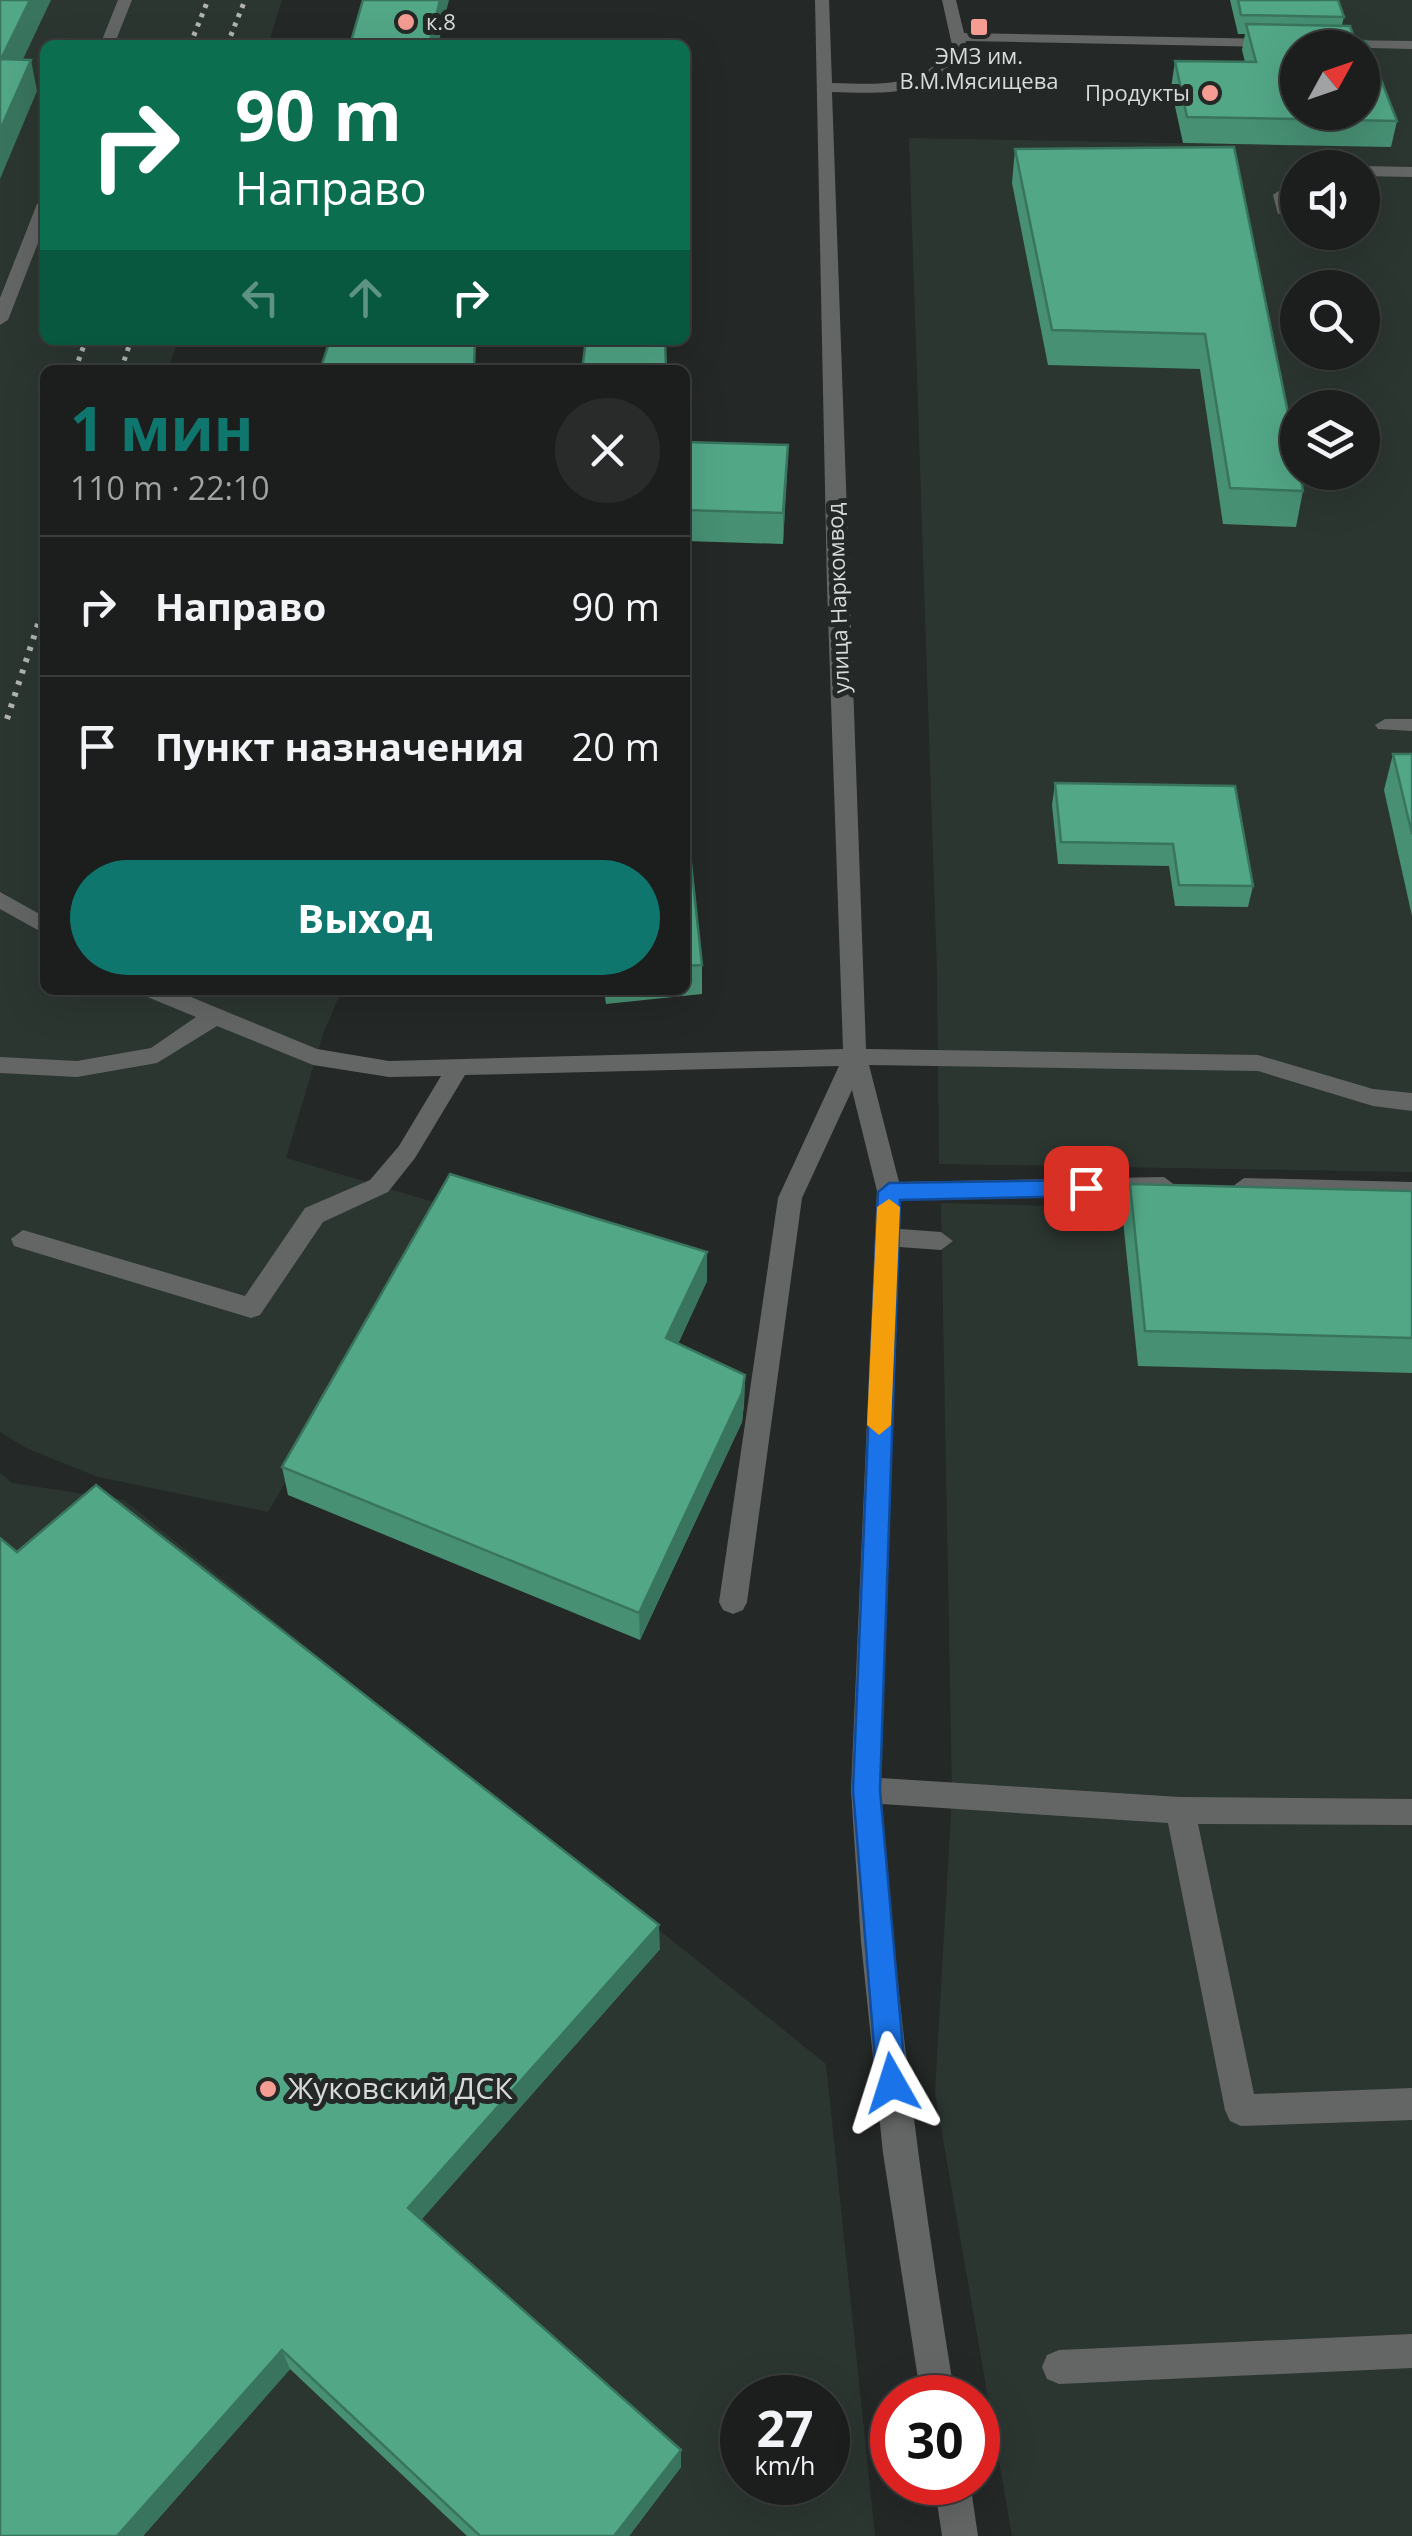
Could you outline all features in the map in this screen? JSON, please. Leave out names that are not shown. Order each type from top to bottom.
[{"type":"street","points":[[109,40],[125,0]]},
{"type":"street","name":"улица Наркомвод","points":[[822,0],[836,570],[856,1057],[889,1192],[866,1790],[876,1942],[900,2153],[934,2375]]},
{"type":"street","points":[[827,87],[901,88],[938,77],[960,45],[949,0]]},
{"type":"street","points":[[958,37],[1280,43]]},
{"type":"street","points":[[1380,45],[1412,45]]},
{"type":"street","points":[[1380,171],[1412,172]]},
{"type":"street","points":[[0,320],[40,217]]},
{"type":"street","points":[[1385,725],[1412,726]]},
{"type":"street","points":[[0,899],[40,924]]},
{"type":"street","points":[[163,995],[313,1057],[388,1069],[856,1057],[1258,1063],[1302,1072],[1381,1102],[1412,1102]]},
{"type":"street","points":[[0,1065],[77,1069],[157,1054],[213,1018]]},
{"type":"street","points":[[733,1602],[790,1198],[856,1057]]},
{"type":"street","points":[[23,1239],[251,1308],[314,1215],[379,1186],[407,1152],[458,1067]]},
{"type":"street","points":[[889,1192],[1204,1187],[1412,1192]]},
{"type":"street","points":[[887,1238],[941,1241]]},
{"type":"street","points":[[866,1790],[1180,1810],[1412,1812]]},
{"type":"street","points":[[1180,1810],[1241,2110],[1412,2104]]},
{"type":"street","points":[[1059,2366],[1412,2351]]},
{"type":"street","points":[[955,2505],[960,2536]]},
{"type":"shaded area","points":[[0,0],[282,0],[270,40],[40,40],[40,345],[176,345],[170,365],[40,365],[40,995],[340,995],[323,1034],[286,1158],[447,1206],[268,1512],[98,1477],[28,1449],[0,1432]]},
{"type":"shaded area","points":[[1230,0],[1412,0],[1412,1172],[939,1164],[937,973],[909,138],[1272,145],[1274,66]]},
{"type":"shaded area","points":[[941,1203],[1412,1215],[1412,2536],[1012,2536],[1000,2467],[1000,2375],[984,2375],[935,2093],[952,1794]]},
{"type":"shaded area","name":"Жуковский ДСК","points":[[0,1473],[12,1483],[124,1500],[826,2064],[875,2536],[0,2536]]},
{"type":"building","points":[[0,0],[30,0],[1,59],[31,60],[0,130]]},
{"type":"building","name":"к.8","points":[[363,0],[440,0],[430,40],[351,40]]},
{"type":"building","points":[[1238,0],[1338,0],[1344,17],[1241,15]]},
{"type":"building","points":[[1246,24],[1350,26],[1351,30],[1280,30],[1280,119],[1187,117],[1175,61],[1256,62]]},
{"type":"building","points":[[1380,77],[1397,121],[1380,121]]},
{"type":"building","points":[[1234,147],[1283,390],[1280,390],[1280,490],[1303,491],[1230,488],[1205,334],[1052,330],[1015,149]]},
{"type":"building","points":[[328,345],[475,345],[474,365],[322,365]]},
{"type":"building","points":[[585,345],[665,345],[666,365],[583,365]]},
{"type":"building","points":[[690,442],[788,445],[783,513],[690,510]]},
{"type":"building","points":[[1393,754],[1412,754],[1412,834]]},
{"type":"building","points":[[1055,783],[1235,786],[1253,886],[1179,885],[1173,844],[1061,842]]},
{"type":"building","points":[[690,854],[702,965],[690,966]]},
{"type":"building","points":[[450,1174],[707,1252],[666,1338],[745,1375],[742,1393],[639,1613],[282,1467]]},
{"type":"building","points":[[1130,1184],[1412,1191],[1412,1338],[1145,1331]]},
{"type":"building","name":"Жуковский ДСК","points":[[96,1485],[659,1925],[408,2208],[681,2450],[614,2536],[480,2536],[282,2350],[117,2536],[0,2536],[0,1538],[17,1552]]},
{"type":"railway","points":[[192,40],[208,0]]},
{"type":"railway","points":[[229,40],[245,0]]},
{"type":"railway","points":[[77,365],[84,345]]},
{"type":"railway","points":[[123,365],[129,345]]},
{"type":"railway","points":[[7,719],[40,618]]},
{"type":"slow traffic","points":[[879,1425],[889,1207]]},
{"type":"place","name":"к.8","points":[[406,22]]},
{"type":"place","name":"ЭМЗ им. В.М.Мясищева","points":[[979,27]]},
{"type":"place","name":"Продукты","points":[[1210,93]]},
{"type":"place","name":"Жуковский ДСК","points":[[268,2089]]},
{"type":"route","points":[[892,2083],[876,1942],[866,1790],[889,1192],[1086,1188]]}]
